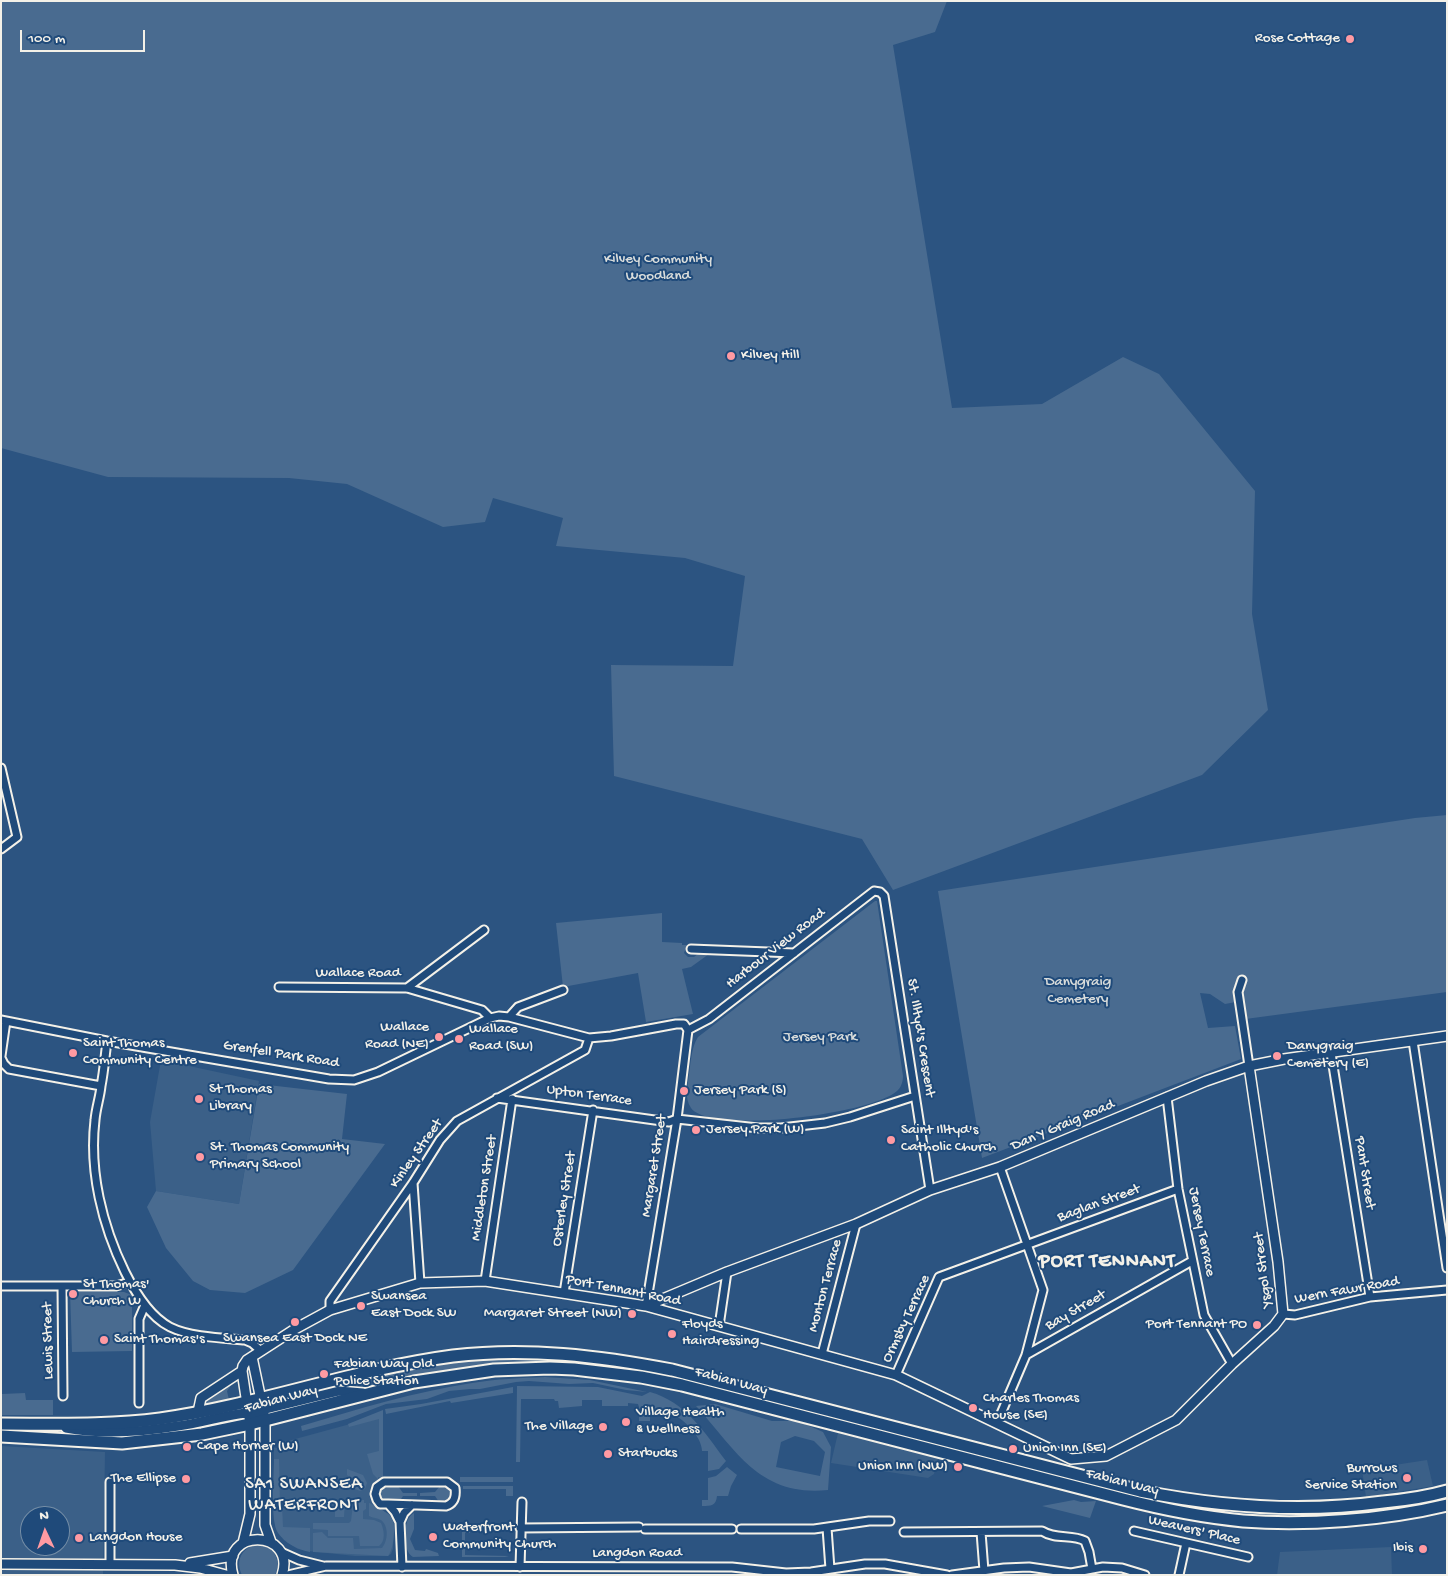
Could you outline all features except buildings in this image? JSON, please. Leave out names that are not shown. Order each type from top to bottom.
[{"type":"highway","name":"Fabian Way","points":[[1,1436],[122,1443],[202,1434],[248,1413],[346,1376],[432,1359],[494,1354],[565,1354],[605,1358],[672,1370],[1130,1488],[1191,1500],[1233,1505],[1325,1508],[1394,1501],[1447,1491]]},
{"type":"highway","name":"Fabian Way","points":[[1,1424],[120,1423],[198,1412],[248,1413],[262,1409],[367,1393],[468,1372],[527,1368],[574,1369],[633,1376],[682,1385],[1123,1499],[1192,1514],[1243,1521],[1331,1521],[1369,1518],[1447,1504]]},
{"type":"street","points":[[1,768],[17,837],[1,849]]},
{"type":"street","name":"Harbour View Road","points":[[688,1030],[709,1019],[874,891],[880,892]]},
{"type":"street","name":"St. Illtyd's Crescent","points":[[880,892],[884,898],[930,1190]]},
{"type":"street","points":[[407,988],[484,930]]},
{"type":"street","points":[[691,949],[794,953]]},
{"type":"street","name":"Ysgol Street","points":[[1071,1459],[1106,1456],[1176,1420],[1232,1364],[1274,1326],[1283,1314],[1278,1262],[1238,992],[1242,980]]},
{"type":"street","name":"Wallace Road","points":[[279,987],[407,988],[482,1010],[490,1018]]},
{"type":"street","points":[[509,1017],[518,1006],[563,990]]},
{"type":"street","name":"Grenfell Park Road","points":[[4,1021],[107,1041],[329,1079],[354,1080],[378,1072],[490,1018],[499,1016],[589,1038],[611,1036],[676,1024],[684,1024],[688,1030]]},
{"type":"street","points":[[4,1021],[1,1057],[9,1069],[101,1086]]},
{"type":"street","name":"Margaret Street","points":[[646,1306],[677,1119],[688,1030]]},
{"type":"street","name":"Dan Y Graig Road","points":[[646,1306],[727,1272],[856,1224],[930,1190],[1000,1167],[1167,1097],[1250,1066],[1447,1036]]},
{"type":"street","name":"Kinley Street","points":[[330,1310],[330,1301],[413,1183],[440,1140],[457,1121],[585,1050],[589,1038]]},
{"type":"street","points":[[107,1041],[95,1120],[94,1162],[106,1228],[117,1256],[130,1282],[145,1305],[169,1327],[184,1332],[245,1340],[261,1351]]},
{"type":"street","points":[[1413,1041],[1447,1268]]},
{"type":"street","name":"Pant Street","points":[[1331,1053],[1370,1297]]},
{"type":"street","name":"Upton Terrace","points":[[497,1098],[670,1122],[677,1119],[758,1128],[788,1127],[850,1117],[915,1096]]},
{"type":"street","name":"Jersey Terrace","points":[[1167,1097],[1178,1190],[1204,1315],[1232,1364]]},
{"type":"street","name":"Middleton Street","points":[[485,1281],[512,1099]]},
{"type":"street","name":"Osterley Street","points":[[564,1293],[593,1110]]},
{"type":"street","points":[[997,1423],[1026,1355],[1044,1290],[1000,1167]]},
{"type":"street","points":[[413,1183],[420,1282]]},
{"type":"street","name":"Baglan Street","points":[[1028,1244],[1178,1190]]},
{"type":"street","name":"Monton Terrace","points":[[822,1354],[856,1224]]},
{"type":"street","name":"Ormsby Terrace","points":[[896,1375],[939,1277],[1028,1244]]},
{"type":"street","name":"Bay Street","points":[[1026,1355],[1192,1261]]},
{"type":"street","points":[[719,1326],[727,1272]]},
{"type":"street","name":"Port Tennant Road","points":[[198,1412],[201,1398],[234,1378],[242,1371],[242,1366],[252,1357],[295,1329],[330,1310],[420,1282],[485,1281],[646,1306],[896,1375],[1071,1459]]},
{"type":"street","points":[[1,1286],[116,1286],[130,1282]]},
{"type":"street","name":"Lewis Street","points":[[62,1286],[63,1396]]},
{"type":"street","name":"Wern Fawr Road","points":[[1283,1314],[1295,1316],[1370,1297],[1447,1290]]},
{"type":"street","points":[[139,1403],[138,1319],[145,1305]]},
{"type":"street","points":[[252,1357],[262,1409],[265,1525],[271,1542],[281,1552],[284,1566],[282,1575]]},
{"type":"street","points":[[242,1371],[248,1413],[250,1514],[243,1543]]},
{"type":"street","points":[[43,1424],[105,1433],[177,1427],[248,1413]]},
{"type":"street","points":[[110,1482],[110,1564]]},
{"type":"street","points":[[384,1482],[447,1482],[455,1488],[456,1494],[451,1504],[446,1506],[388,1504],[380,1504],[375,1494],[377,1487],[384,1482]]},
{"type":"street","points":[[520,1567],[522,1502]]},
{"type":"street","points":[[388,1504],[400,1522],[402,1567]]},
{"type":"street","points":[[400,1522],[404,1513],[412,1505]]},
{"type":"street","points":[[741,1529],[827,1528],[869,1521],[890,1521]]},
{"type":"street","points":[[520,1528],[732,1529]]},
{"type":"street","points":[[827,1528],[830,1569]]},
{"type":"street","points":[[904,1532],[1042,1531],[1050,1536],[1077,1537],[1085,1541],[1092,1569]]},
{"type":"street","name":"Weavers' Place","points":[[1134,1531],[1248,1558]]},
{"type":"street","points":[[981,1532],[984,1571]]},
{"type":"street","points":[[233,1575],[231,1568],[233,1556],[239,1546],[257,1539],[271,1542]]},
{"type":"street","points":[[1179,1575],[1186,1543]]},
{"type":"street","name":"Langdon Road","points":[[281,1552],[299,1560],[326,1566],[732,1567],[811,1574],[865,1564],[885,1564],[947,1575]]},
{"type":"street","points":[[175,1565],[233,1556]]},
{"type":"street","points":[[1,1564],[175,1565],[200,1568],[226,1575]]},
{"type":"street","name":"Langdon Road","points":[[288,1575],[326,1566]]},
{"type":"street","points":[[952,1575],[1004,1568],[1030,1567],[1071,1573],[1092,1569],[1122,1568],[1145,1575]]},
{"type":"shaded area","name":"St. Thomas Community Primary School","points":[[161,1060],[259,1081],[239,1204],[156,1191],[150,1122]]},
{"type":"shaded area","points":[[383,1415],[383,1477],[371,1486],[369,1495],[373,1505],[389,1514],[394,1521],[393,1549],[391,1554],[388,1556],[355,1556],[308,1551],[298,1549],[284,1540],[276,1529],[274,1519],[274,1448],[277,1448],[277,1444]]},
{"type":"shaded area","points":[[838,1433],[938,1459],[934,1474],[928,1478],[831,1463]]},
{"type":"shaded area","points":[[1,1446],[105,1452],[103,1575],[1,1575]]},
{"type":"shaded area","points":[[1427,1460],[1433,1486],[1366,1497],[1362,1470]]},
{"type":"shaded area","points":[[1391,1547],[1392,1575],[1277,1575],[1280,1552]]},
{"type":"green space","name":"Kilvey Community Woodland","points":[[1,1],[947,1],[935,32],[893,45],[952,408],[1042,404],[1123,357],[1159,374],[1255,491],[1252,614],[1268,710],[1202,775],[893,890],[862,839],[614,776],[611,665],[733,666],[745,576],[685,558],[556,546],[563,518],[493,498],[485,522],[443,527],[347,484],[289,478],[108,477],[1,448]]},
{"type":"green space","name":"Danygraig Cemetery","points":[[1447,815],[1447,992],[1238,1020],[1236,1002],[1225,1004],[1210,994],[1200,993],[1208,1028],[1235,1026],[1241,1059],[982,1158],[938,891],[1415,818]]},
{"type":"green space","name":"Jersey Park","points":[[877,901],[903,1076],[898,1090],[883,1099],[859,1107],[793,1118],[729,1120],[705,1116],[691,1108],[687,1096],[687,1087],[693,1050],[698,1037]]},
{"type":"green space","points":[[662,913],[662,942],[687,945],[684,953],[688,957],[694,957],[699,953],[709,954],[691,967],[682,969],[693,1014],[646,1022],[638,973],[563,987],[556,923]]},
{"type":"green space","points":[[259,1084],[347,1094],[342,1139],[385,1144],[293,1270],[245,1293],[210,1290],[193,1281],[166,1248],[147,1207],[156,1191],[239,1204]]},
{"type":"green space","points":[[70,1292],[124,1292],[132,1295],[132,1351],[72,1352]]},
{"type":"green space","points":[[502,1357],[561,1358],[656,1370],[952,1448],[561,1363],[503,1364],[454,1369],[365,1388],[339,1388],[292,1401],[290,1395],[388,1371],[453,1361]]},
{"type":"green space","points":[[545,1377],[590,1380],[647,1392],[593,1383],[516,1382],[480,1389],[449,1391],[427,1399],[386,1404],[347,1419],[302,1431],[301,1426],[429,1391],[490,1381]]},
{"type":"green space","points":[[234,1381],[227,1391],[229,1400],[204,1405],[204,1400]]},
{"type":"green space","points":[[517,1386],[598,1387],[642,1396],[650,1392],[674,1403],[694,1420],[726,1461],[719,1469],[708,1471],[708,1451],[702,1451],[695,1433],[690,1427],[678,1417],[666,1412],[650,1411],[650,1421],[639,1421],[638,1404],[628,1403],[628,1406],[602,1406],[602,1400],[582,1400],[582,1406],[559,1408],[558,1401],[554,1399],[521,1399],[520,1462],[516,1462]]},
{"type":"green space","points":[[513,1387],[513,1393],[451,1403],[450,1401],[386,1414],[385,1409],[421,1404]]},
{"type":"green space","points":[[25,1393],[26,1400],[53,1400],[53,1415],[1,1415],[2,1394]]},
{"type":"green space","points":[[715,1404],[772,1421],[798,1421],[823,1432],[831,1447],[828,1490],[804,1490],[784,1486],[766,1478],[737,1454],[696,1406]],"holes":[[[795,1436],[814,1441],[825,1452],[820,1476],[776,1467],[781,1442]]]},
{"type":"green space","points":[[383,1410],[383,1477],[378,1477],[378,1479],[373,1474],[367,1454],[379,1451],[379,1419],[349,1427],[348,1424]]},
{"type":"green space","points":[[274,1459],[279,1459],[280,1505],[282,1505],[283,1527],[310,1528],[310,1552],[296,1548],[278,1533],[273,1509]]},
{"type":"green space","points":[[727,1467],[737,1475],[728,1496],[717,1496],[716,1502],[712,1505],[702,1506],[702,1500],[708,1500],[708,1478],[716,1476]]},
{"type":"green space","points":[[347,1469],[363,1475],[367,1483],[365,1489],[360,1491],[355,1489],[351,1478],[347,1475]]},
{"type":"green space","points":[[460,1477],[513,1477],[513,1482],[460,1482]]},
{"type":"green space","points":[[398,1486],[403,1493],[417,1493],[417,1496],[403,1496],[399,1502],[387,1501],[382,1498],[380,1493],[383,1488]]},
{"type":"green space","points":[[440,1486],[446,1486],[450,1490],[450,1497],[446,1501],[439,1502],[435,1496],[420,1496],[420,1493],[435,1492]]},
{"type":"green space","points":[[463,1486],[513,1486],[513,1496],[506,1496],[506,1489],[463,1489]]},
{"type":"green space","points":[[335,1500],[345,1501],[344,1517],[335,1517]]},
{"type":"green space","points":[[358,1500],[364,1500],[364,1503],[366,1503],[363,1519],[381,1523],[384,1538],[379,1546],[360,1546],[359,1536],[328,1536],[328,1530],[313,1529],[313,1523],[349,1523],[351,1521],[353,1504]]},
{"type":"green space","points":[[1074,1500],[1081,1502],[1096,1501],[1090,1518],[1042,1506]]},
{"type":"green space","points":[[369,1503],[378,1507],[392,1518],[393,1543],[388,1556],[313,1552],[313,1533],[322,1532],[328,1538],[353,1538],[354,1549],[382,1548],[386,1538],[385,1526],[381,1520],[369,1516]]},
{"type":"green space","points":[[414,1513],[414,1529],[410,1539],[415,1550],[425,1551],[426,1549],[438,1553],[439,1556],[413,1557],[409,1554],[405,1535],[407,1522]]},
{"type":"green space","points":[[470,1526],[470,1533],[465,1533],[465,1555],[509,1556],[462,1557],[462,1528]]},
{"type":"green space","points":[[253,1545],[265,1546],[274,1553],[277,1563],[275,1575],[242,1575],[239,1566],[240,1557],[245,1550]]},
{"type":"place","name":"Rose Cottage","points":[[1350,39]]},
{"type":"place","name":"Kilvey Hill","points":[[731,356]]},
{"type":"place","name":"Wallace Road (NE)","points":[[439,1037]]},
{"type":"place","name":"Wallace Road (SW)","points":[[459,1039]]},
{"type":"place","name":"Saint Thomas Community Centre","points":[[73,1053]]},
{"type":"place","name":"Danygraig Cemetery (E)","points":[[1277,1056]]},
{"type":"place","name":"Jersey Park (S)","points":[[684,1091]]},
{"type":"place","name":"St Thomas Library","points":[[199,1099]]},
{"type":"place","name":"Jersey Park (W)","points":[[696,1130]]},
{"type":"place","name":"Saint Illtyd's Catholic Church","points":[[891,1140]]},
{"type":"place","name":"St. Thomas Community Primary School","points":[[200,1157]]},
{"type":"place","name":"St Thomas' Church W","points":[[73,1294]]},
{"type":"place","name":"Swansea East Dock SW","points":[[361,1306]]},
{"type":"place","name":"Margaret Street (NW)","points":[[632,1314]]},
{"type":"place","name":"Swansea East Dock NE","points":[[295,1322]]},
{"type":"place","name":"Port Tennant PO","points":[[1257,1325]]},
{"type":"place","name":"Floyds Hairdressing","points":[[672,1334]]},
{"type":"place","name":"Saint Thomas's","points":[[104,1340]]},
{"type":"place","name":"Fabian Way Old Police Station","points":[[324,1374]]},
{"type":"place","name":"Charles Thomas House (SE)","points":[[973,1408]]},
{"type":"place","name":"Village Health & Wellness","points":[[626,1422]]},
{"type":"place","name":"The Village","points":[[603,1427]]},
{"type":"place","name":"Cape Horner (W)","points":[[187,1447]]},
{"type":"place","name":"Union Inn (SE)","points":[[1013,1449]]},
{"type":"place","name":"Starbucks","points":[[608,1454]]},
{"type":"place","name":"Union Inn (NW)","points":[[958,1467]]},
{"type":"place","name":"Burrows Service Station","points":[[1407,1478]]},
{"type":"place","name":"The Ellipse","points":[[186,1479]]},
{"type":"place","name":"Waterfront Community Church","points":[[433,1537]]},
{"type":"place","name":"Langdon House","points":[[79,1538]]},
{"type":"place","name":"Ibis","points":[[1423,1549]]},
{"type":"district","name":"PORT TENNANT","points":[[1107,1263]]},
{"type":"district","name":"SA1 SWANSEA WATERFRONT","points":[[304,1495]]}]
